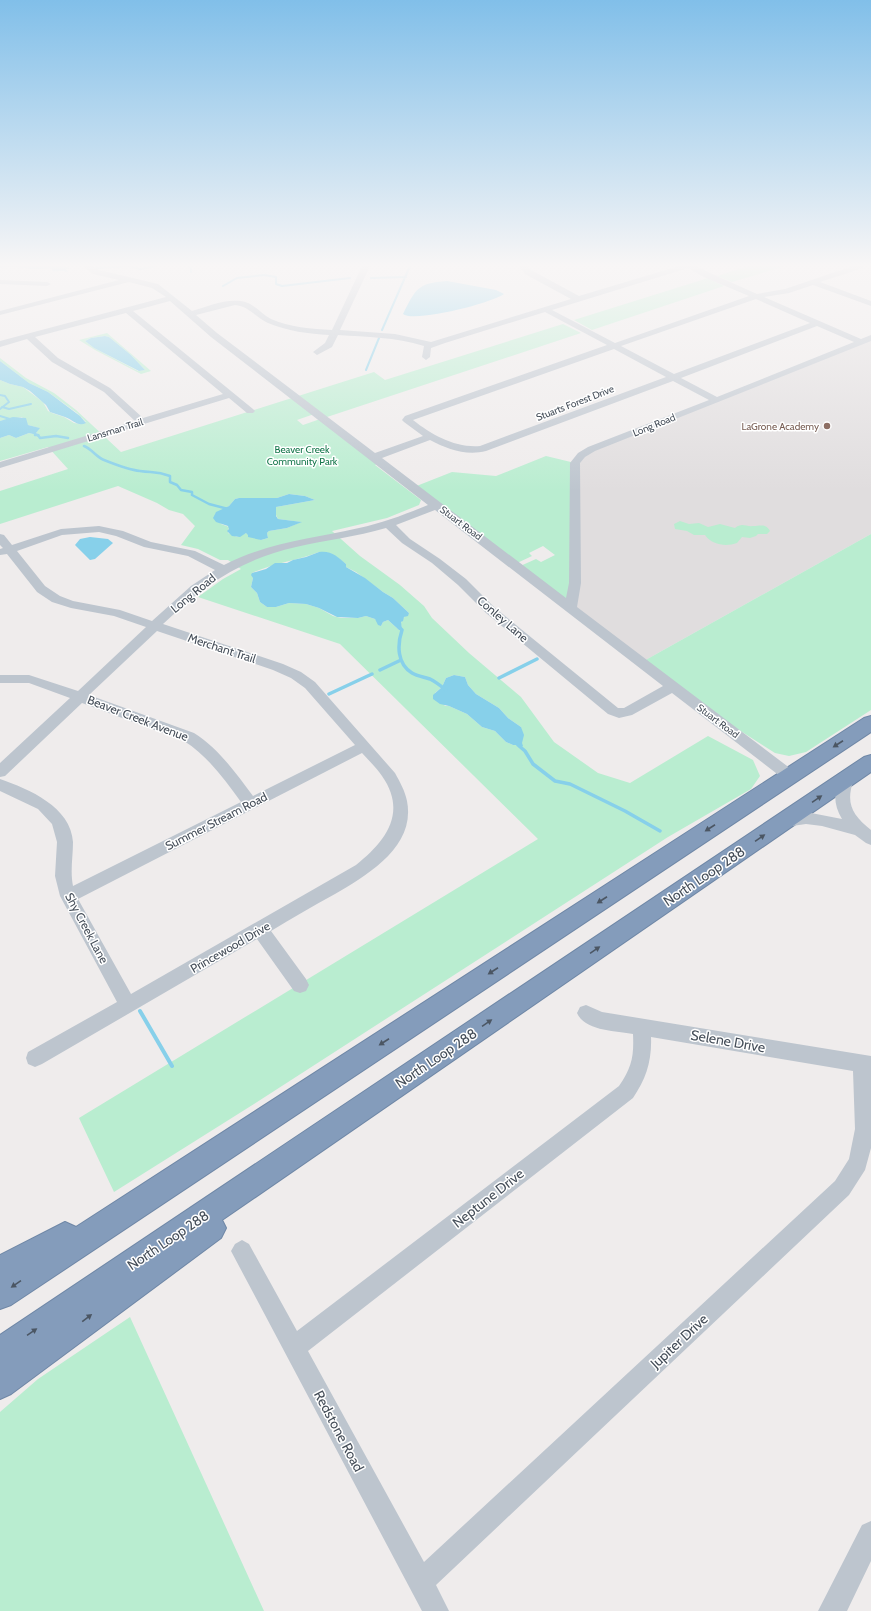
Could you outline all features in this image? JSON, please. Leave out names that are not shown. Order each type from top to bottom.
[{"type":"highway","points":[[0,1294],[871,723]]},
{"type":"highway","name":"North Loop 288","points":[[0,1354],[871,762]]},
{"type":"highway","points":[[0,1383],[305,1161],[391,1088]]},
{"type":"highway","points":[[0,1272],[133,1201],[224,1148]]},
{"type":"street","points":[[0,344],[10,341]]},
{"type":"street","points":[[34,341],[55,360],[108,390],[142,422]]},
{"type":"street","points":[[165,341],[250,411]]},
{"type":"street","name":"Stuart Road","points":[[222,341],[790,776]]},
{"type":"street","points":[[317,352],[330,345],[332,341]]},
{"type":"street","points":[[419,341],[430,345]]},
{"type":"street","points":[[426,357],[426,349],[430,345],[442,341]]},
{"type":"street","points":[[605,341],[716,400]]},
{"type":"street","points":[[430,437],[407,419],[628,341]]},
{"type":"street","name":"Stuarts Forest Drive","points":[[430,437],[454,447],[474,450],[482,449],[769,341]]},
{"type":"street","name":"Long Road","points":[[571,607],[575,582],[575,463],[578,458],[584,453],[861,342]]},
{"type":"street","name":"Lansman Trail","points":[[0,465],[230,395]]},
{"type":"street","points":[[375,457],[430,437]]},
{"type":"street","name":"Long Road","points":[[0,772],[190,593],[223,570],[246,559],[277,548],[359,532],[388,524],[438,505]]},
{"type":"street","name":"Conley Lane","points":[[388,524],[406,541],[462,582],[490,610],[613,711],[624,713],[632,710],[672,686]]},
{"type":"street","points":[[5,550],[61,532],[99,529],[119,533],[148,546],[191,553],[205,559],[223,570]]},
{"type":"street","name":"Merchant Trail","points":[[0,537],[5,550],[43,591],[56,599],[72,604],[110,611],[278,667],[296,675],[310,685],[383,766],[393,780],[400,798],[401,814]]},
{"type":"street","name":"Beaver Creek Avenue","points":[[0,679],[34,680],[176,731],[194,740],[212,754],[250,803]]},
{"type":"street","name":"Summer Stream Road","points":[[68,896],[364,746]]},
{"type":"street","points":[[847,779],[842,789],[841,796],[843,808],[850,820],[865,835]]},
{"type":"street","name":"Shy Creek Lane","points":[[0,784],[37,801],[49,809],[58,820],[65,837],[63,876],[68,896],[128,1005]]},
{"type":"street","name":"Princewood Drive","points":[[35,1058],[341,884],[370,864],[386,849],[400,825],[401,814]]},
{"type":"street","points":[[785,821],[806,818],[822,820],[865,835]]},
{"type":"street","points":[[260,930],[300,985]]},
{"type":"street","name":"Selene Drive","points":[[586,1013],[599,1020],[866,1064]]},
{"type":"street","name":"Neptune Drive","points":[[294,1348],[626,1092],[637,1078],[642,1065],[642,1026]]},
{"type":"street","name":"Jupiter Drive","points":[[421,1582],[842,1188],[858,1163],[865,1129],[866,1064]]},
{"type":"street","name":"Redstone Road","points":[[242,1251],[436,1611]]},
{"type":"street","points":[[831,1611],[837,1603],[871,1534]]},
{"type":"shaded area","points":[[863,341],[871,341],[871,534],[642,662],[571,607],[579,456]]},
{"type":"green space","points":[[81,341],[85,341],[94,348],[138,371],[145,370],[131,355],[114,341],[116,341],[151,371],[141,374]]},
{"type":"green space","name":"Beaver Creek Community Park","points":[[508,341],[556,341],[324,418],[382,462],[375,465],[421,500],[419,505],[387,518],[332,531],[360,556],[400,585],[424,606],[432,618],[469,653],[521,697],[554,742],[598,773],[630,783],[708,736],[753,760],[760,776],[751,789],[668,837],[254,1104],[114,1192],[79,1118],[538,839],[340,644],[198,597],[223,579],[241,569],[228,560],[220,560],[198,549],[181,545],[195,526],[183,514],[169,510],[157,503],[118,486],[0,524],[0,491],[68,469],[48,447],[0,461],[0,438],[9,435],[16,438],[29,433],[38,435],[36,433],[39,428],[28,425],[22,417],[0,421],[0,380],[23,387],[43,402],[48,411],[52,413],[64,417],[74,423],[81,424],[86,422],[77,413],[48,392],[29,383],[0,361],[0,358],[26,378],[54,393],[76,410],[121,452],[374,372],[385,380]],"holes":[[[317,413],[323,418],[303,425],[297,420]],[[289,494],[305,496],[315,500],[276,507],[276,515],[278,519],[301,522],[287,528],[269,531],[267,533],[268,538],[261,540],[246,533],[237,537],[228,533],[229,527],[221,524],[215,514],[229,506],[235,499],[277,498]],[[319,552],[327,552],[334,555],[346,564],[346,567],[356,572],[393,598],[409,613],[402,620],[402,629],[399,630],[388,620],[383,622],[381,626],[375,619],[366,616],[358,618],[341,618],[306,604],[289,603],[276,607],[267,607],[260,602],[257,593],[251,587],[253,578],[252,573]],[[454,675],[465,677],[468,685],[476,694],[499,708],[508,718],[521,727],[522,743],[518,747],[506,742],[495,731],[482,727],[467,714],[449,706],[445,706],[435,693],[442,687],[446,678]]]},
{"type":"green space","points":[[546,456],[575,463],[571,607],[518,567],[536,559],[541,562],[555,555],[543,546],[529,553],[532,556],[515,564],[414,487],[452,472],[496,476]]},
{"type":"green space","points":[[680,521],[689,524],[699,523],[708,527],[720,524],[735,528],[742,525],[763,526],[767,527],[770,531],[767,534],[758,534],[750,538],[742,537],[737,543],[724,545],[711,541],[705,535],[694,535],[687,531],[675,529],[674,524]]},
{"type":"green space","points":[[871,534],[871,710],[806,752],[789,756],[775,753],[672,687],[642,662]]},
{"type":"green space","points":[[130,1317],[264,1611],[0,1611],[0,1412],[38,1379]]},
{"type":"water","points":[[85,341],[114,341],[131,355],[145,370],[139,371],[94,348]]},
{"type":"water","points":[[0,361],[29,383],[48,392],[80,416],[86,423],[78,424],[65,417],[50,412],[46,405],[30,391],[23,387],[0,380]]},
{"type":"water","points":[[13,417],[26,418],[28,425],[40,428],[36,433],[40,435],[37,437],[37,435],[29,433],[16,438],[9,435],[0,438],[0,421]]},
{"type":"water","points":[[289,494],[305,496],[315,500],[276,507],[276,516],[278,519],[302,522],[287,528],[269,531],[267,533],[268,538],[261,540],[248,537],[246,533],[240,537],[232,536],[227,531],[229,529],[228,526],[216,522],[213,518],[216,512],[229,506],[235,499],[277,498]]},
{"type":"water","points":[[90,537],[108,539],[113,543],[95,559],[90,560],[75,545],[80,539]]},
{"type":"water","points":[[319,552],[331,553],[337,557],[346,564],[346,567],[365,578],[393,598],[409,613],[408,616],[404,617],[403,621],[401,622],[402,630],[399,630],[388,620],[383,622],[381,626],[378,625],[375,619],[366,616],[358,618],[337,617],[319,608],[306,604],[289,603],[276,607],[267,607],[260,602],[257,593],[251,587],[253,578],[251,575],[252,573],[266,569],[275,563],[287,563]]},
{"type":"water","points":[[454,675],[465,677],[468,685],[476,694],[499,708],[508,718],[521,727],[524,735],[522,743],[523,746],[520,748],[506,742],[495,731],[482,727],[467,714],[449,706],[440,704],[433,699],[433,695],[442,687],[446,678]]},
{"type":"waterway","points":[[366,370],[378,341]]},
{"type":"waterway","points":[[0,395],[5,396],[9,402],[2,407]]},
{"type":"waterway","points":[[2,407],[9,409],[31,404]]},
{"type":"waterway","points":[[0,416],[13,420]]},
{"type":"waterway","points":[[35,435],[38,435],[40,438],[56,436],[68,438]]},
{"type":"waterway","points":[[84,446],[101,459],[117,465],[170,476],[170,482],[177,485],[181,490],[192,492],[192,495],[209,504],[228,509]]},
{"type":"waterway","points":[[399,627],[402,630],[399,648],[403,665],[412,673],[430,679],[446,690]]},
{"type":"waterway","points":[[499,678],[537,659]]},
{"type":"waterway","points":[[380,670],[401,660]]},
{"type":"waterway","points":[[329,694],[372,674]]},
{"type":"waterway","points":[[518,745],[525,751],[533,764],[555,781],[570,784],[625,811],[660,831]]},
{"type":"waterway","points":[[140,1011],[172,1066]]},
{"type":"place","name":"LaGrone Academy","points":[[827,426]]}]
